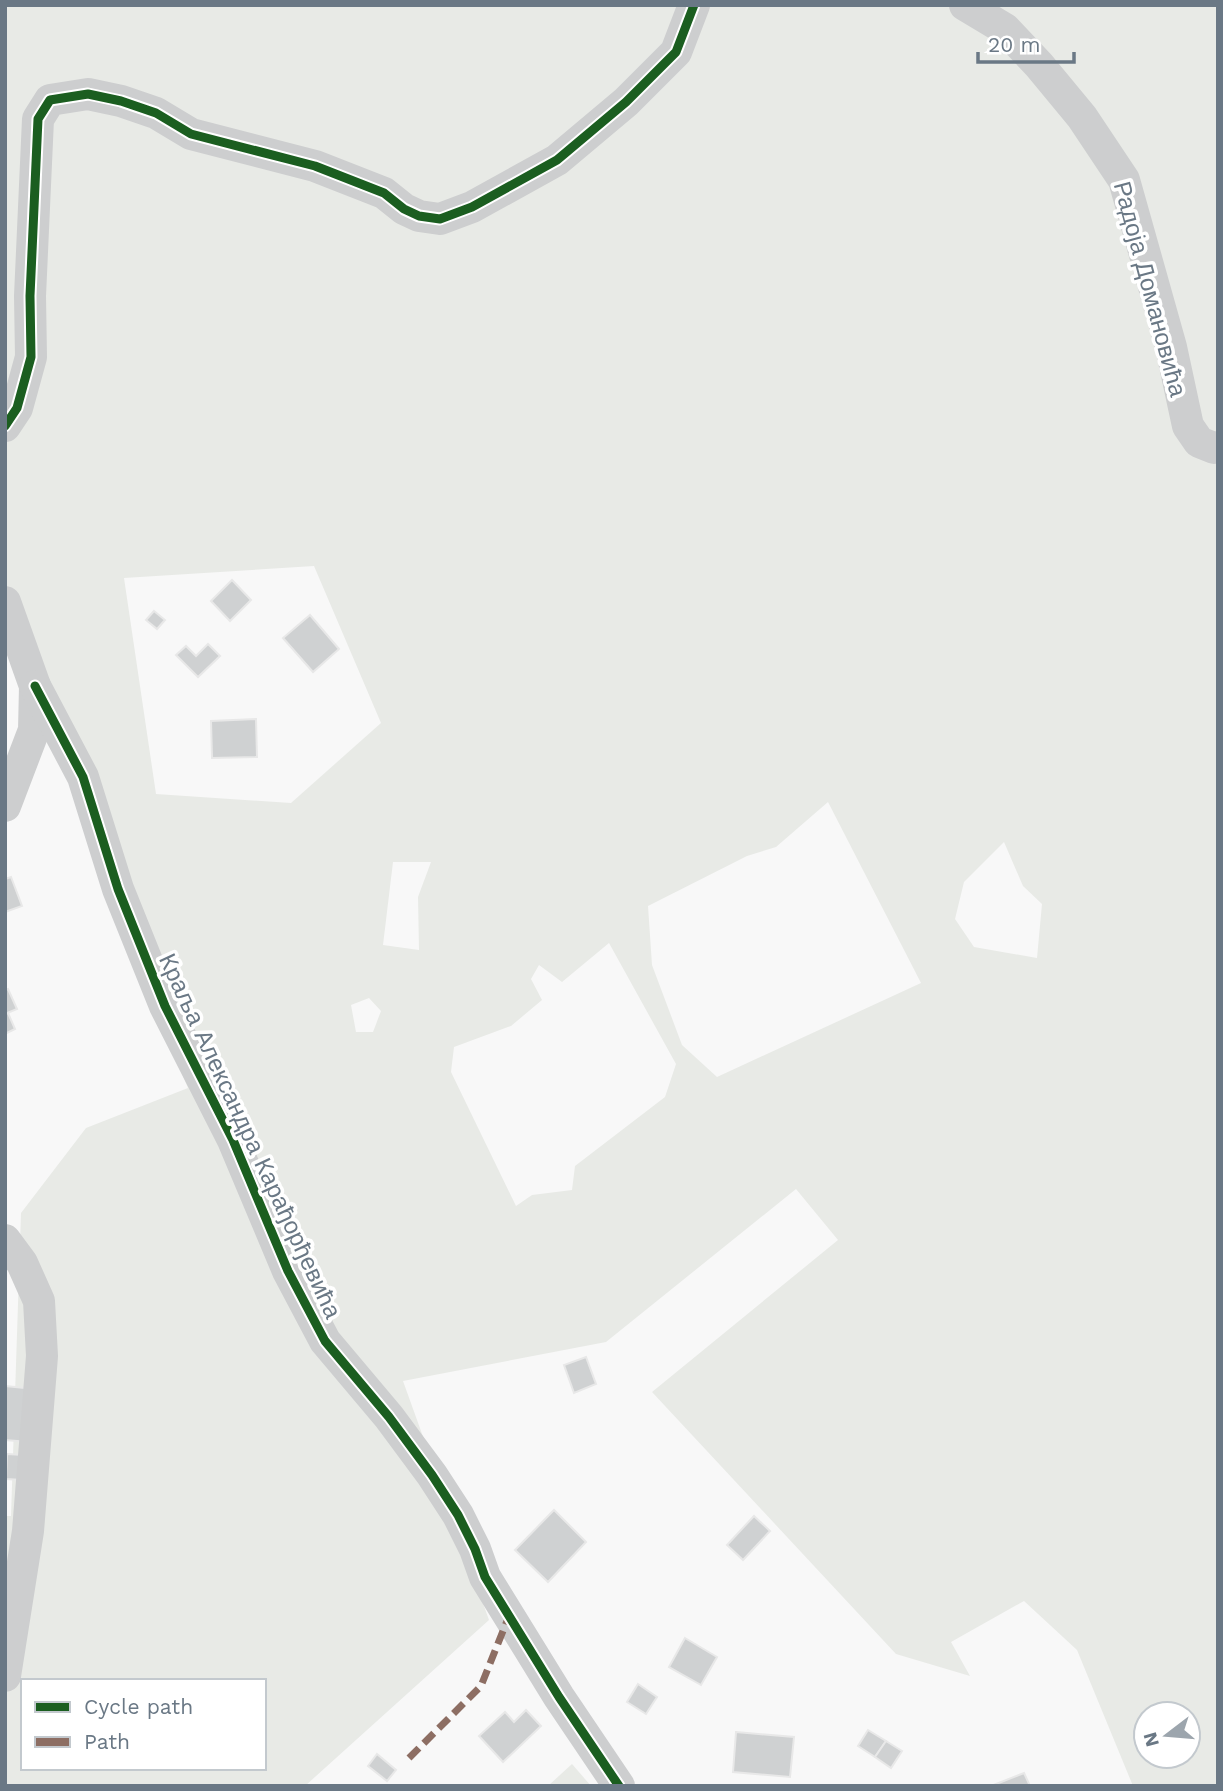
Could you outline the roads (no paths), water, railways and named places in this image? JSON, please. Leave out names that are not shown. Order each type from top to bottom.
[{"type":"street","points":[[5,426],[17,408],[31,357],[30,296],[38,119],[50,100],[88,94],[121,101],[156,113],[191,134],[315,166],[384,193],[404,209],[419,216],[440,219],[472,207],[556,160],[626,102],[677,52],[694,5]]},
{"type":"street","name":"Радоја Домановића","points":[[965,5],[1005,29],[1039,65],[1082,117],[1124,180],[1171,346],[1188,426],[1199,442],[1218,447]]},
{"type":"street","points":[[5,602],[35,686],[34,730],[5,806]]},
{"type":"street","name":"Краља Александра Карађорђевића","points":[[35,686],[83,777],[118,888],[165,1006],[233,1140],[294,1283],[325,1341],[389,1417],[458,1515],[485,1577],[559,1697],[619,1786]]},
{"type":"street","points":[[5,1240],[22,1263],[39,1301],[42,1356],[28,1531],[5,1676]]}]
